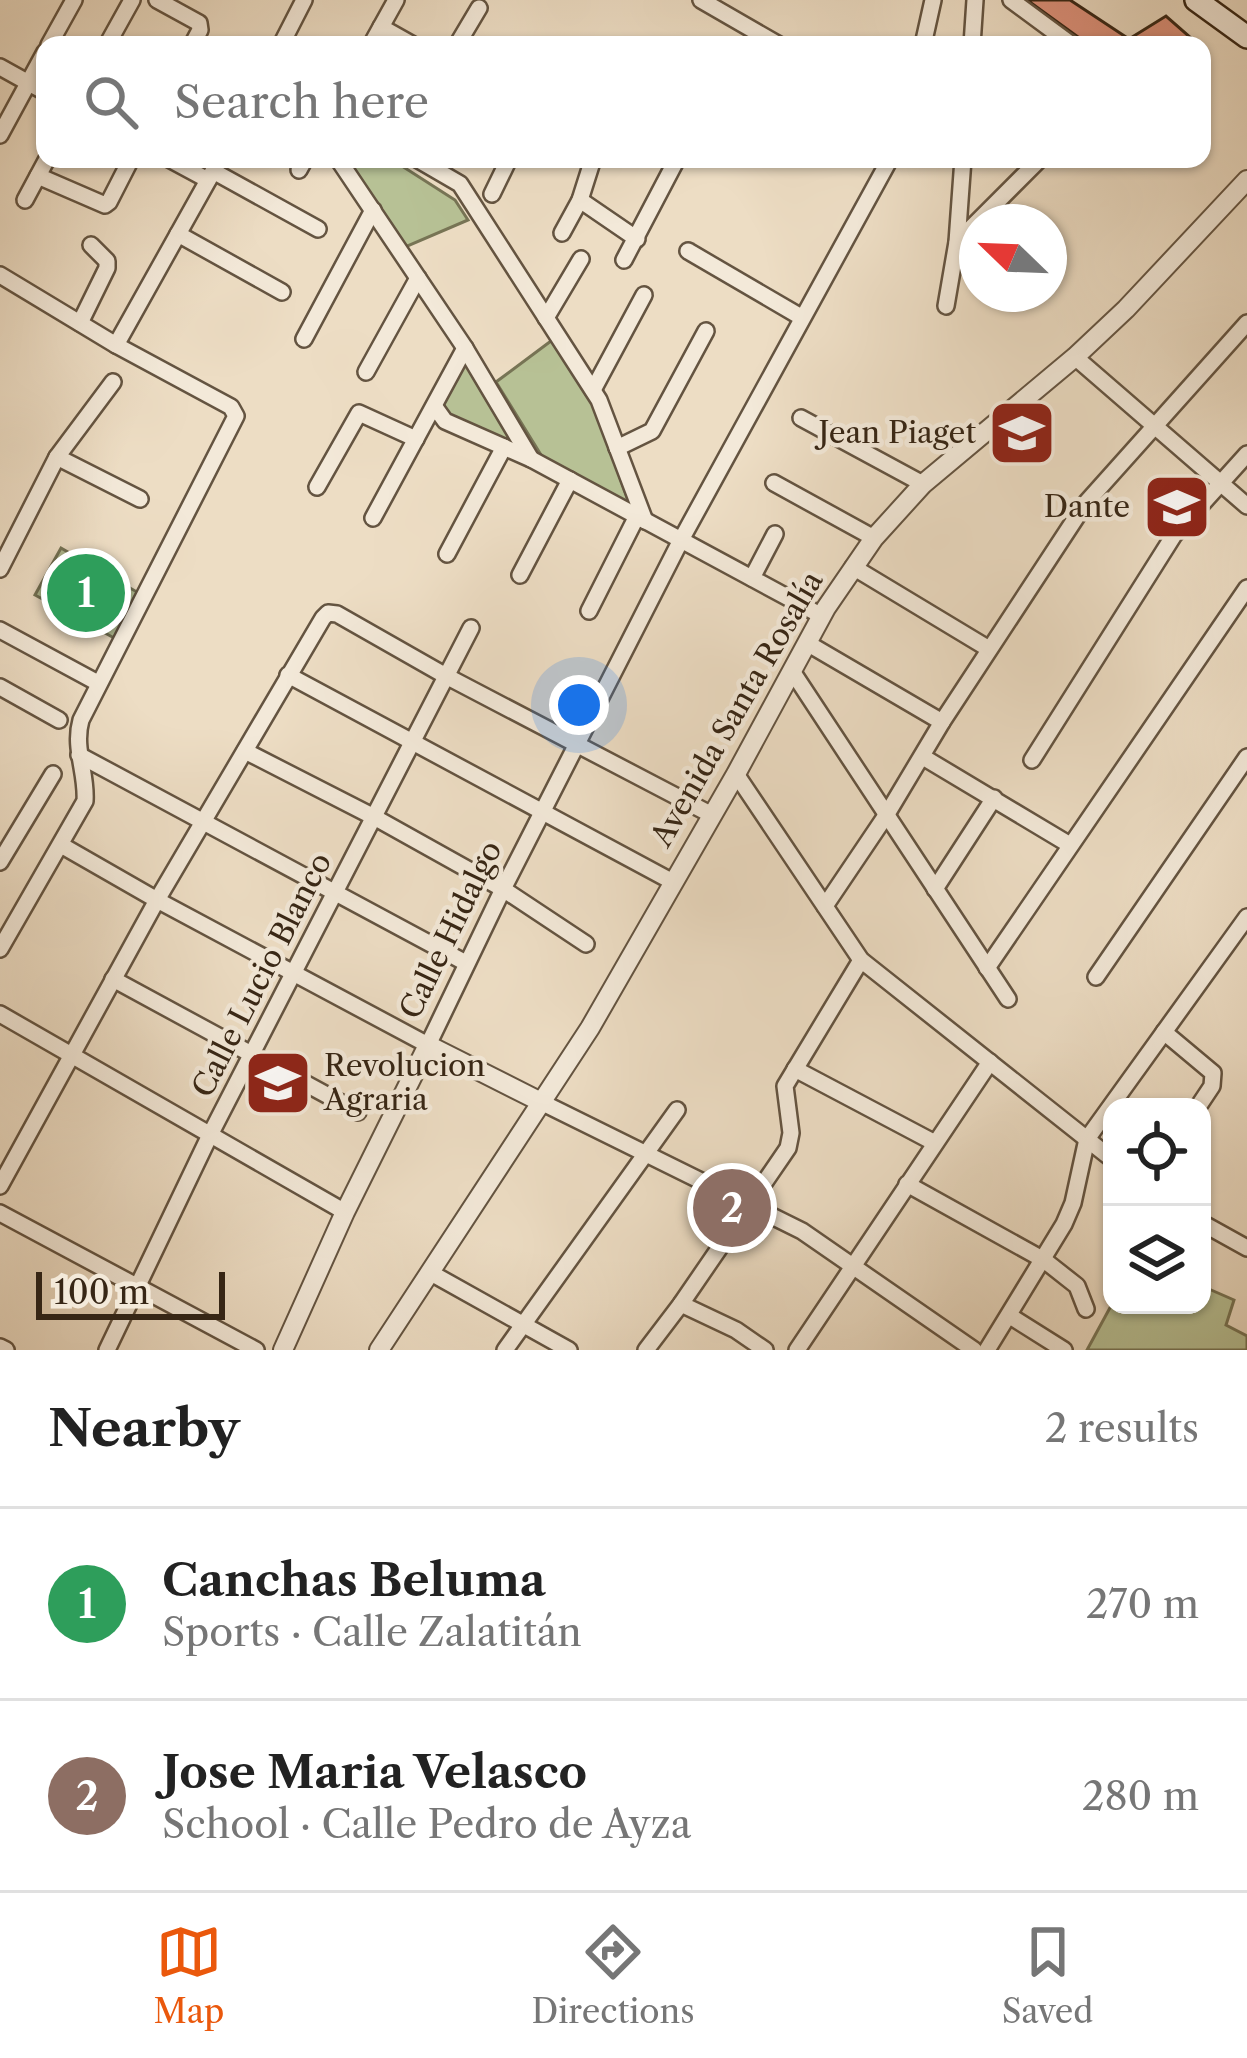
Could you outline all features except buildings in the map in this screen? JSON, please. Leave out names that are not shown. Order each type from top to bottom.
[{"type":"main road","points":[[1196,0],[1247,38]]},
{"type":"street","points":[[54,36],[74,0]]},
{"type":"street","points":[[112,36],[132,0]]},
{"type":"street","points":[[157,0],[199,23],[197,36]]},
{"type":"street","points":[[286,36],[304,0]]},
{"type":"street","points":[[376,36],[396,0]]},
{"type":"street","points":[[701,0],[763,36]]},
{"type":"street","points":[[925,36],[933,0]]},
{"type":"street","points":[[1011,0],[1060,36]]},
{"type":"street","points":[[972,36],[974,1]]},
{"type":"street","points":[[462,36],[479,8]]},
{"type":"street","points":[[381,27],[397,36]]},
{"type":"street","points":[[0,67],[36,87]]},
{"type":"street","points":[[0,135],[36,68]]},
{"type":"street","points":[[25,200],[42,168]]},
{"type":"street","points":[[38,176],[105,205],[125,168]]},
{"type":"street","points":[[344,168],[465,348],[531,459]]},
{"type":"street","points":[[432,168],[460,184],[599,400],[617,448],[641,519],[589,611]]},
{"type":"street","points":[[492,194],[505,168]]},
{"type":"street","points":[[562,233],[590,168]]},
{"type":"street","points":[[624,260],[672,168]]},
{"type":"street","name":"Calle Hidalgo","points":[[283,1350],[345,1212],[542,812],[681,540],[885,168]]},
{"type":"street","points":[[946,306],[962,168]]},
{"type":"street","points":[[957,242],[1031,168]]},
{"type":"street","points":[[116,345],[213,170],[318,229]]},
{"type":"street","name":"Avenida Santa Rosalía","points":[[379,1350],[590,1028],[822,616],[874,538],[922,484],[1126,309],[1247,180]]},
{"type":"street","points":[[580,200],[637,238]]},
{"type":"street","points":[[304,338],[373,210]]},
{"type":"street","points":[[178,234],[282,292]]},
{"type":"street","points":[[80,323],[107,268],[107,261],[91,245]]},
{"type":"street","points":[[688,251],[801,317]]},
{"type":"street","points":[[546,318],[581,259]]},
{"type":"street","points":[[0,274],[116,345],[231,406],[236,416],[98,683],[78,730],[85,801],[0,949]]},
{"type":"street","points":[[366,372],[418,278]]},
{"type":"street","points":[[592,389],[644,295]]},
{"type":"street","points":[[825,906],[1085,504],[1247,322]]},
{"type":"street","points":[[617,448],[652,430],[706,331]]},
{"type":"street","points":[[373,518],[465,348]]},
{"type":"street","points":[[1075,357],[1247,506]]},
{"type":"street","points":[[0,569],[57,457],[113,382]]},
{"type":"street","points":[[434,407],[445,421],[531,459],[822,616]]},
{"type":"street","points":[[317,487],[359,413],[416,440]]},
{"type":"street","points":[[801,418],[922,484]]},
{"type":"street","points":[[447,554],[504,447]]},
{"type":"street","points":[[1032,760],[1174,535],[1247,454]]},
{"type":"street","points":[[57,457],[140,499]]},
{"type":"street","points":[[520,575],[570,480]]},
{"type":"street","points":[[774,483],[874,538]]},
{"type":"street","points":[[752,578],[776,534]]},
{"type":"street","points":[[853,567],[989,649]]},
{"type":"street","points":[[987,968],[1247,588]]},
{"type":"street","points":[[0,1186],[157,900],[328,613],[712,815]]},
{"type":"street","name":"Calle Lucio Blanco","points":[[107,1350],[210,1135],[471,628]]},
{"type":"street","points":[[0,630],[98,683]]},
{"type":"street","points":[[807,643],[942,722]]},
{"type":"street","points":[[792,671],[1008,1000]]},
{"type":"street","points":[[288,675],[673,882]]},
{"type":"street","points":[[0,687],[59,720]]},
{"type":"street","points":[[245,751],[503,889],[586,944]]},
{"type":"street","points":[[79,755],[466,963]]},
{"type":"street","points":[[923,757],[1070,845]]},
{"type":"street","points":[[1096,977],[1247,757]]},
{"type":"street","points":[[0,862],[53,774]]},
{"type":"street","points":[[736,774],[861,960],[1103,1152]]},
{"type":"street","points":[[935,889],[994,799]]},
{"type":"street","points":[[61,845],[428,1045],[802,1231],[974,1350]]},
{"type":"street","points":[[987,1350],[1044,1260],[1073,1203],[1087,1139],[1244,928]]},
{"type":"street","points":[[646,1350],[791,1141],[785,1086],[861,960]]},
{"type":"street","points":[[112,979],[358,1112]]},
{"type":"street","points":[[0,1014],[345,1212]]},
{"type":"street","points":[[1164,1032],[1210,1070],[1214,1077],[1204,1098]]},
{"type":"street","points":[[796,1350],[990,1063]]},
{"type":"street","points":[[796,1069],[935,1143]]},
{"type":"street","points":[[505,1350],[677,1110]]},
{"type":"street","points":[[907,1184],[1044,1260],[1077,1286],[1086,1309]]},
{"type":"street","points":[[0,1214],[256,1350]]},
{"type":"street","points":[[1211,1228],[1247,1249]]},
{"type":"street","points":[[431,1273],[569,1350]]},
{"type":"street","points":[[681,1304],[736,1330],[765,1350]]},
{"type":"street","points":[[1010,1316],[1064,1350]]},
{"type":"green space","points":[[348,168],[405,168],[455,200],[468,220],[403,248]]},
{"type":"green space","points":[[555,338],[592,398],[630,506],[546,463],[496,382]]},
{"type":"green space","points":[[463,360],[522,453],[446,420],[436,406]]},
{"type":"green space","points":[[61,548],[137,592],[116,639],[35,595]]},
{"type":"green space","points":[[1211,1290],[1234,1300],[1226,1325],[1247,1336],[1247,1350],[1087,1350],[1107,1314],[1211,1314]]},
{"type":"place","name":"Jean Piaget","points":[[1022,433]]},
{"type":"place","name":"Dante","points":[[1177,507]]},
{"type":"place","name":"Canchas Beluma","points":[[86,593]]},
{"type":"place","name":"Revolucion Agraria","points":[[278,1083]]},
{"type":"place","name":"Jose Maria Velasco","points":[[732,1208]]}]
